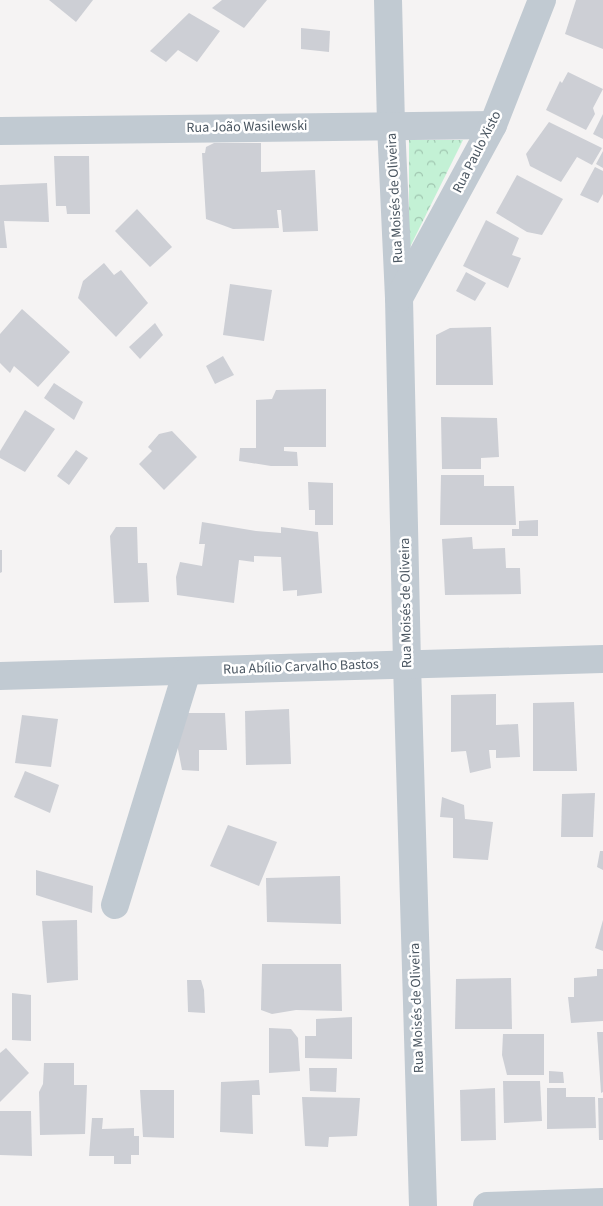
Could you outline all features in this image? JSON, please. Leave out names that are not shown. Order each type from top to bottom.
[{"type":"street","name":"Rua Moisés de Oliveira","points":[[388,0],[391,125],[399,298],[407,664],[423,1206]]},
{"type":"street","name":"Rua Paulo Xisto","points":[[399,298],[493,125],[542,0]]},
{"type":"street","name":"Rua João Wasilewski","points":[[4,127],[493,125]]},
{"type":"street","name":"Rua Abílio Carvalho Bastos","points":[[0,676],[603,659]]},
{"type":"street","points":[[114,905],[187,670]]},
{"type":"street","points":[[487,1206],[603,1202]]},
{"type":"green space","points":[[409,140],[463,140],[409,249]]},
{"type":"building","points":[[49,0],[93,0],[76,22]]},
{"type":"building","points":[[222,0],[267,0],[244,28],[212,8]]},
{"type":"building","points":[[576,0],[603,0],[603,49],[565,34]]},
{"type":"building","points":[[189,13],[220,31],[197,62],[178,50],[166,62],[150,51]]},
{"type":"building","points":[[301,28],[330,31],[329,52],[301,49]]},
{"type":"building","points":[[568,72],[603,89],[593,108],[595,114],[586,130],[546,110],[560,81],[562,83]]},
{"type":"building","points":[[603,114],[603,139],[593,134]]},
{"type":"building","points":[[549,122],[602,148],[592,165],[577,157],[561,182],[530,166],[526,154]]},
{"type":"building","points":[[214,143],[261,143],[261,172],[315,170],[318,231],[283,232],[281,210],[277,210],[279,228],[233,229],[206,219],[202,153],[205,153],[206,147]]},
{"type":"building","points":[[603,151],[603,168],[596,164]]},
{"type":"building","points":[[54,156],[89,156],[90,214],[67,214],[66,206],[56,206]]},
{"type":"building","points":[[595,167],[603,171],[603,194],[598,203],[580,195]]},
{"type":"building","points":[[517,175],[563,199],[542,235],[527,232],[496,213]]},
{"type":"building","points":[[47,183],[49,222],[4,221],[7,248],[0,248],[0,185]]},
{"type":"building","points":[[137,209],[172,247],[150,267],[115,231]]},
{"type":"building","points":[[486,220],[519,238],[512,255],[521,258],[508,288],[463,266]]},
{"type":"building","points":[[104,263],[114,275],[121,270],[148,303],[116,337],[78,298],[83,281]]},
{"type":"building","points":[[466,272],[486,283],[475,301],[456,291]]},
{"type":"building","points":[[230,284],[272,290],[264,341],[223,335]]},
{"type":"building","points":[[22,309],[70,352],[38,387],[14,366],[10,373],[0,363],[0,334]]},
{"type":"building","points":[[155,323],[163,335],[140,359],[129,347]]},
{"type":"building","points":[[491,327],[493,385],[436,385],[436,335],[450,328]]},
{"type":"building","points":[[223,356],[234,375],[215,384],[206,366]]},
{"type":"building","points":[[54,383],[83,402],[74,420],[44,398]]},
{"type":"building","points":[[326,389],[326,447],[284,447],[284,451],[297,452],[298,466],[271,466],[239,461],[240,448],[256,448],[256,400],[272,399],[276,390]]},
{"type":"building","points":[[25,410],[55,429],[25,472],[0,458],[0,451]]},
{"type":"building","points":[[441,417],[497,418],[499,457],[481,458],[481,469],[442,469]]},
{"type":"building","points":[[172,431],[197,457],[164,490],[139,464],[152,451],[148,447],[159,434]]},
{"type":"building","points":[[76,450],[88,458],[69,485],[57,476]]},
{"type":"building","points":[[441,475],[484,475],[484,486],[514,486],[516,525],[440,525]]},
{"type":"building","points":[[308,482],[333,483],[333,525],[315,525],[315,510],[309,510]]},
{"type":"building","points":[[538,520],[538,536],[512,536],[512,529],[519,529],[519,521]]},
{"type":"building","points":[[202,522],[256,531],[281,533],[281,527],[318,532],[322,593],[297,596],[297,590],[283,591],[281,557],[254,556],[254,562],[239,560],[234,603],[177,595],[176,577],[180,562],[202,566],[205,544],[199,544]]},
{"type":"building","points":[[116,527],[137,527],[138,563],[147,563],[149,602],[114,603],[110,536]]},
{"type":"building","points":[[472,537],[473,549],[505,548],[506,568],[520,568],[521,594],[445,595],[442,539]]},
{"type":"building","points":[[0,550],[2,550],[2,572],[0,573]]},
{"type":"building","points":[[496,694],[496,725],[518,724],[520,757],[496,758],[496,750],[489,750],[491,768],[470,773],[466,751],[451,752],[451,695]]},
{"type":"building","points":[[574,702],[577,771],[533,771],[533,703]]},
{"type":"building","points":[[289,709],[291,764],[246,765],[245,711]]},
{"type":"building","points":[[177,713],[225,713],[227,750],[199,750],[199,771],[182,770],[177,744]]},
{"type":"building","points":[[22,715],[58,719],[51,767],[15,763]]},
{"type":"building","points":[[25,771],[59,785],[50,813],[14,797]]},
{"type":"building","points":[[595,793],[593,837],[561,837],[562,794]]},
{"type":"building","points":[[442,797],[464,805],[465,819],[493,822],[488,860],[453,858],[453,818],[440,817]]},
{"type":"building","points":[[228,825],[277,842],[259,886],[210,866]]},
{"type":"building","points":[[600,851],[603,851],[603,870],[597,867]]},
{"type":"building","points":[[36,870],[93,886],[92,913],[36,895]]},
{"type":"building","points":[[340,876],[341,924],[267,922],[266,878]]},
{"type":"building","points":[[77,920],[78,980],[47,983],[42,921]]},
{"type":"building","points":[[603,920],[603,951],[595,948]]},
{"type":"building","points":[[262,964],[341,964],[342,1011],[296,1010],[272,1014],[261,1010]]},
{"type":"building","points":[[597,969],[603,969],[603,1021],[571,1023],[568,997],[574,997],[574,978],[597,976]]},
{"type":"building","points":[[511,978],[512,1029],[455,1029],[456,979]]},
{"type":"building","points":[[187,980],[201,980],[204,990],[205,1013],[188,1012]]},
{"type":"building","points":[[12,993],[31,995],[31,1041],[12,1040]]},
{"type":"building","points":[[352,1017],[352,1059],[305,1058],[305,1036],[316,1036],[316,1019]]},
{"type":"building","points":[[269,1028],[291,1029],[298,1038],[300,1071],[269,1073]]},
{"type":"building","points":[[597,1032],[603,1032],[603,1092],[601,1093]]},
{"type":"building","points":[[503,1034],[544,1034],[544,1075],[507,1075],[502,1055]]},
{"type":"building","points":[[6,1048],[29,1073],[0,1102],[0,1053]]},
{"type":"building","points":[[44,1063],[74,1063],[74,1085],[87,1085],[85,1134],[40,1135],[39,1092],[43,1084]]},
{"type":"building","points":[[309,1068],[337,1068],[336,1092],[310,1091]]},
{"type":"building","points":[[549,1071],[563,1072],[564,1083],[549,1083]]},
{"type":"building","points":[[259,1080],[260,1095],[252,1095],[253,1134],[220,1132],[221,1082]]},
{"type":"building","points":[[503,1081],[540,1081],[542,1121],[504,1123]]},
{"type":"building","points":[[495,1088],[496,1140],[461,1141],[460,1090]]},
{"type":"building","points":[[547,1088],[566,1088],[566,1097],[595,1097],[596,1128],[547,1129]]},
{"type":"building","points":[[140,1090],[174,1090],[174,1138],[143,1137]]},
{"type":"building","points":[[302,1097],[360,1098],[357,1136],[329,1137],[328,1147],[305,1146]]},
{"type":"building","points":[[598,1098],[603,1098],[603,1140],[599,1140]]},
{"type":"building","points":[[0,1111],[31,1111],[32,1156],[0,1155]]},
{"type":"building","points":[[92,1118],[103,1118],[102,1129],[134,1128],[134,1136],[139,1136],[139,1155],[131,1155],[131,1164],[114,1164],[114,1156],[89,1156]]}]
